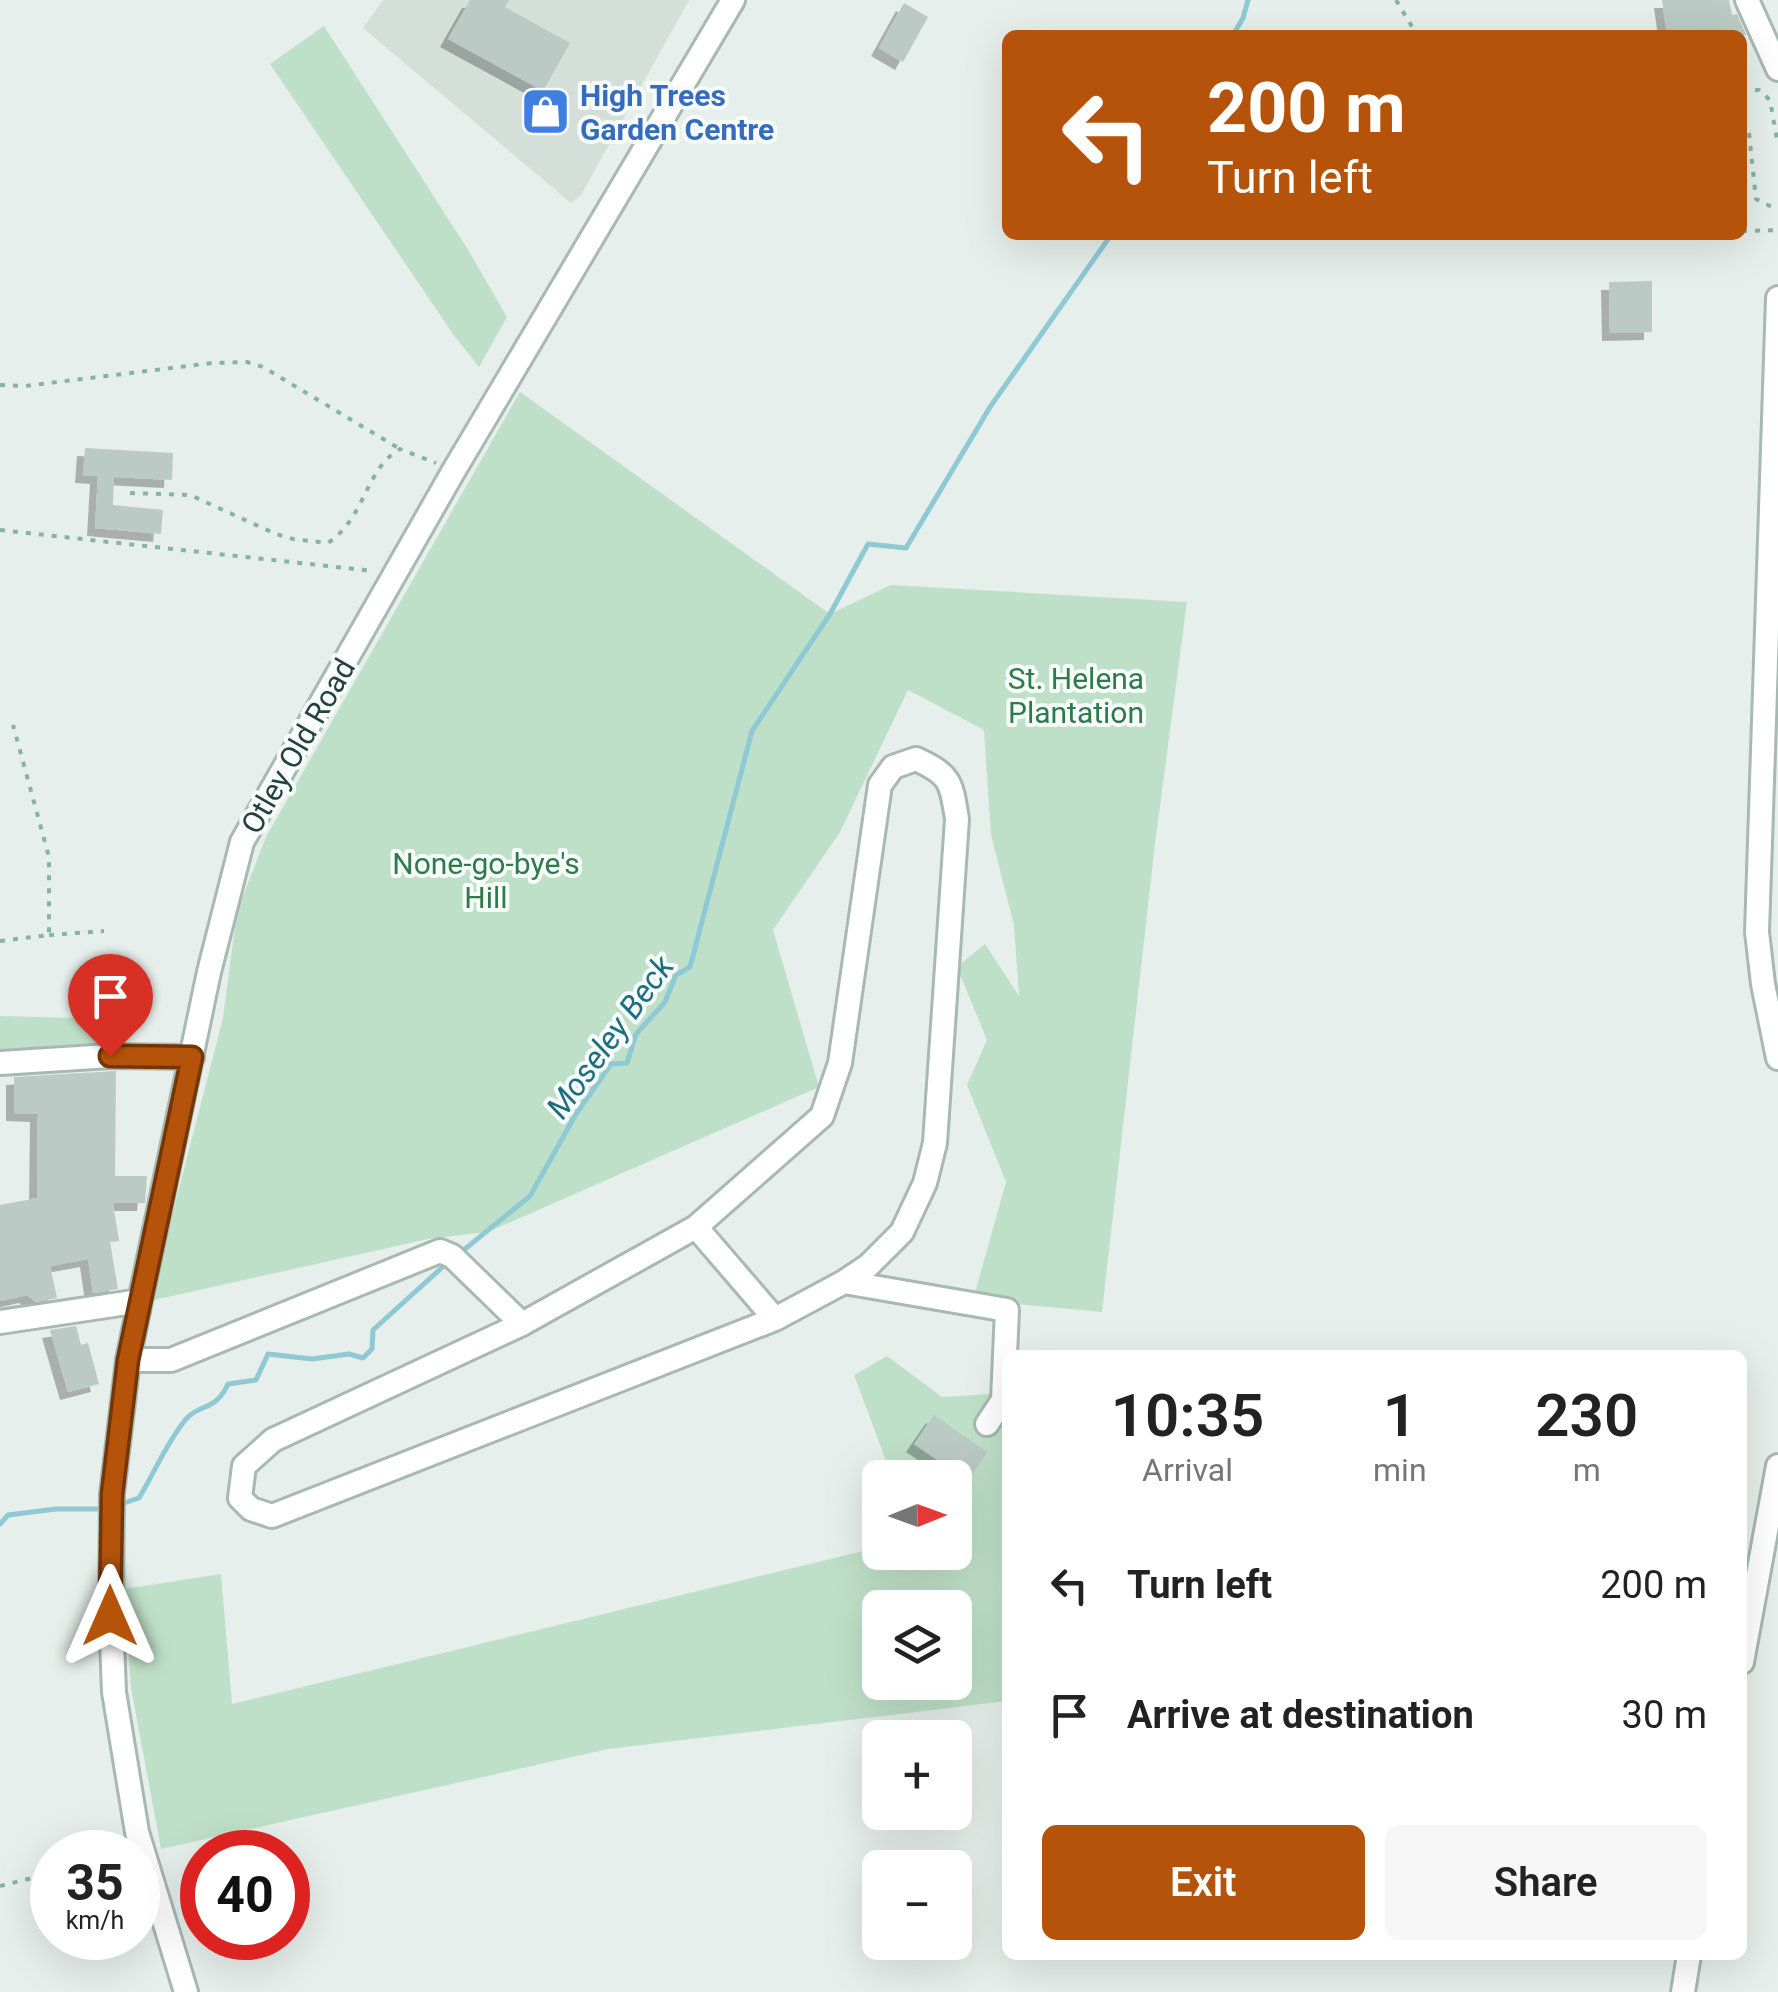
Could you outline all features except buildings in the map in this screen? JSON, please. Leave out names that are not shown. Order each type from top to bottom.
[{"type":"street","name":"Otley Old Road","points":[[186,1992],[137,1832],[114,1692],[111,1504],[128,1360],[209,972],[242,842],[453,472],[733,0]]},
{"type":"street","points":[[1747,0],[1778,69]]},
{"type":"street","points":[[1778,298],[1775,501],[1757,932],[1778,1058]]},
{"type":"street","points":[[916,759],[941,771],[952,789],[956,819],[935,1143],[925,1183],[902,1232],[868,1266],[844,1282],[774,1319],[272,1516],[250,1509],[240,1498],[244,1466],[273,1440],[522,1324],[696,1227],[822,1116],[840,1063],[880,785],[893,767],[916,759]]},
{"type":"street","points":[[0,1064],[110,1056],[192,1057]]},
{"type":"street","points":[[696,1227],[774,1319]]},
{"type":"street","points":[[128,1360],[171,1360],[440,1251],[457,1262],[522,1324]]},
{"type":"street","points":[[844,1282],[1007,1310],[1006,1350]]},
{"type":"street","points":[[0,1322],[140,1301]]},
{"type":"street","points":[[987,1424],[1002,1403]]},
{"type":"street","points":[[1747,1635],[1778,1466]]},
{"type":"street","points":[[1682,1992],[1688,1960]]},
{"type":"path","points":[[1396,0],[1414,30]]},
{"type":"path","points":[[1747,91],[1758,90],[1770,100],[1778,144]]},
{"type":"path","points":[[1749,133],[1756,199],[1778,210]]},
{"type":"path","points":[[1747,231],[1778,230]]},
{"type":"path","points":[[0,385],[25,386],[247,362],[264,368],[400,449],[453,472]]},
{"type":"path","points":[[130,492],[190,495],[276,534],[328,543],[346,531],[385,458],[400,449]]},
{"type":"path","points":[[0,530],[397,573]]},
{"type":"path","points":[[14,725],[49,857],[49,934]]},
{"type":"path","points":[[0,941],[104,930]]},
{"type":"path","points":[[0,1886],[30,1878]]},
{"type":"shaded area","name":"High Trees Garden Centre","points":[[383,0],[689,0],[581,195],[571,203],[363,28]]},
{"type":"green space","points":[[324,26],[507,317],[479,367],[270,64]]},
{"type":"green space","points":[[520,392],[830,614],[891,585],[1187,602],[1155,844],[1102,1312],[973,1300],[1006,1182],[967,1085],[987,1040],[957,967],[985,944],[1019,996],[1014,925],[991,835],[984,730],[908,690],[840,832],[773,930],[819,1087],[488,1232],[428,1239],[150,1301],[223,1018],[237,911],[266,837]]},
{"type":"green space","points":[[0,1016],[119,1019],[120,1046],[0,1055]]},
{"type":"green space","points":[[887,1356],[942,1397],[1002,1393],[1002,1702],[608,1749],[246,1830],[180,1830],[180,1845],[161,1849],[131,1688],[124,1589],[221,1574],[232,1704],[862,1551],[862,1570],[972,1570],[972,1460],[886,1460],[854,1375]]},
{"type":"waterway","name":"Moseley Beck","points":[[1236,30],[1248,0]]},
{"type":"waterway","name":"Moseley Beck","points":[[460,1253],[530,1196],[576,1114],[611,1064],[627,1063],[636,1034],[665,1002],[676,975],[690,967],[752,731],[830,614],[868,544],[906,548],[990,407],[1107,240]]},
{"type":"waterway","name":"Moseley Beck","points":[[121,1504],[139,1498],[186,1419],[218,1399],[228,1384],[256,1380],[268,1354],[312,1359],[349,1354],[363,1358],[372,1349],[373,1330],[447,1263]]},
{"type":"waterway","name":"Moseley Beck","points":[[0,1524],[8,1515],[56,1509],[106,1509]]},
{"type":"place","name":"High Trees Garden Centre","points":[[545,112]]},
{"type":"route","points":[[110,1056],[192,1057],[128,1360],[112,1494],[110,1616]]},
{"type":"park label","name":"St. Helena Plantation","points":[[1076,695]]},
{"type":"park label","name":"None-go-bye's Hill","points":[[486,880]]}]
